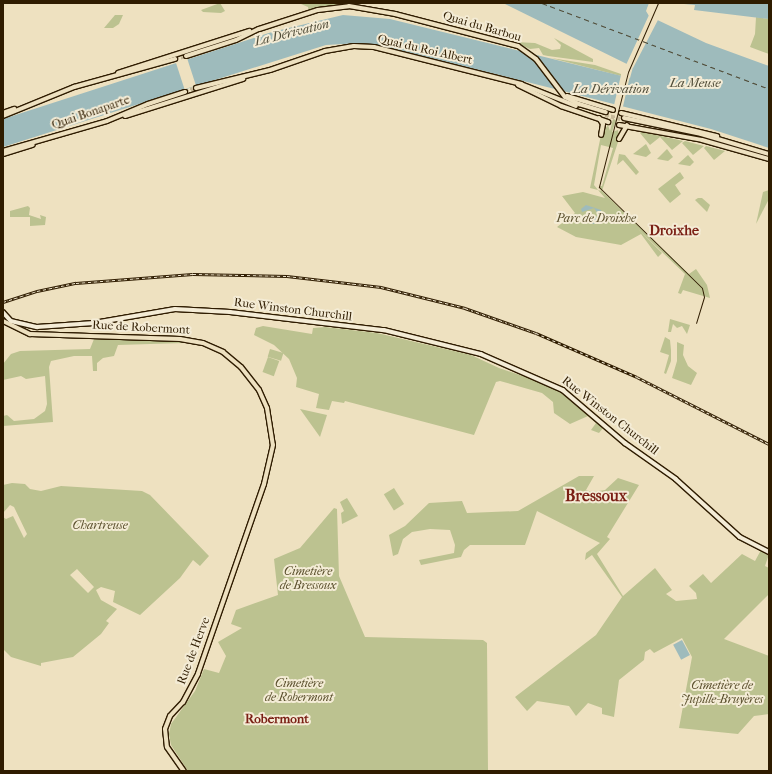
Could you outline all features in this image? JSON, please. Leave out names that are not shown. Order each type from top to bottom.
[{"type":"main road","name":"Quai du Barbou","points":[[259,29],[335,6],[349,6],[395,14],[511,44],[527,51],[558,88]]},
{"type":"main road","points":[[186,56],[236,40],[259,29]]},
{"type":"main road","points":[[3,113],[109,76],[259,29]]},
{"type":"main road","name":"Quai du Roi Albert","points":[[270,70],[325,51],[354,46],[374,47],[506,81]]},
{"type":"main road","points":[[109,76],[138,71],[175,59]]},
{"type":"main road","points":[[196,88],[270,70]]},
{"type":"main road","points":[[107,121],[270,70]]},
{"type":"main road","points":[[506,81],[524,85],[606,114],[574,102],[558,88]]},
{"type":"main road","points":[[506,81],[561,106],[608,122]]},
{"type":"main road","points":[[558,88],[582,101],[613,110]]},
{"type":"main road","name":"Quai Bonaparte","points":[[3,152],[107,121],[148,104],[185,92]]},
{"type":"main road","points":[[3,116],[24,106]]},
{"type":"main road","points":[[622,113],[704,131],[769,154]]},
{"type":"main road","points":[[598,118],[603,124],[601,135]]},
{"type":"main road","points":[[740,145],[624,119],[769,159]]},
{"type":"main road","points":[[619,125],[627,125],[702,140]]},
{"type":"main road","points":[[619,139],[623,128],[627,125]]},
{"type":"main road","name":"Rue Winston Churchill","points":[[3,312],[11,321],[37,327],[94,323],[175,309],[230,312],[384,330],[493,359],[563,390],[625,443],[676,479],[740,537],[769,552]]},
{"type":"main road","name":"Rue de Robermont","points":[[3,321],[30,334],[180,338],[197,342],[223,352],[241,367],[259,390],[267,408],[273,445],[264,484],[232,577]]},
{"type":"main road","name":"Rue de Herve","points":[[184,771],[167,746],[165,729],[170,716],[183,702],[198,674],[232,577]]},
{"type":"green space","points":[[220,3],[225,11],[221,13],[203,12],[201,10]]},
{"type":"green space","points":[[332,3],[338,5],[309,12],[308,7],[301,4]]},
{"type":"green space","points":[[115,15],[123,15],[119,24],[113,28],[104,28]]},
{"type":"green space","points":[[756,17],[769,19],[769,54],[750,47],[755,34]]},
{"type":"green space","points":[[554,38],[593,59],[593,62],[543,55],[539,48],[530,49],[515,42],[535,43],[552,50],[560,49],[561,45]]},
{"type":"green space","points":[[551,58],[595,65],[621,74],[621,76]]},
{"type":"green space","name":"Parc de Droixhe","points":[[613,119],[616,120],[612,132],[618,130],[619,139],[602,191],[689,274],[696,269],[707,285],[710,298],[683,290],[681,294],[678,293],[685,274],[638,229],[662,253],[658,257],[641,234],[621,245],[576,237],[557,227],[575,213],[562,196],[583,192],[605,198],[598,190],[590,188],[601,135],[608,125],[610,131]],"holes":[[[601,145],[613,148],[602,186],[599,186],[601,191],[594,185]]]},
{"type":"green space","points":[[640,133],[683,141],[672,150],[660,137],[650,145]]},
{"type":"green space","points":[[685,141],[704,146],[693,155],[682,143]]},
{"type":"green space","points":[[646,144],[651,153],[646,157],[633,154]]},
{"type":"green space","points":[[706,146],[725,151],[714,160],[704,148]]},
{"type":"green space","points":[[667,149],[673,157],[668,161],[657,159]]},
{"type":"green space","points":[[619,154],[625,155],[639,172],[636,175],[623,160],[617,165]]},
{"type":"green space","points":[[688,155],[694,162],[690,166],[678,164]]},
{"type":"green space","points":[[680,172],[684,178],[675,185],[681,194],[670,203],[658,189]]},
{"type":"green space","points":[[769,190],[769,199],[756,224],[763,192]]},
{"type":"green space","points":[[702,198],[710,205],[707,212],[695,200]]},
{"type":"green space","points":[[28,206],[30,208],[29,215],[41,219],[40,215],[46,217],[45,225],[30,226],[30,217],[10,217],[10,211]]},
{"type":"green space","points":[[670,319],[690,325],[687,334],[682,326],[677,328],[673,324],[671,332],[668,332]]},
{"type":"green space","points":[[263,326],[312,334],[313,328],[325,327],[377,333],[471,355],[499,368],[547,384],[570,398],[603,428],[599,433],[591,430],[596,423],[588,416],[570,424],[554,413],[553,402],[542,393],[500,381],[496,382],[474,435],[345,401],[344,403],[332,401],[329,410],[316,408],[319,394],[296,387],[297,378],[289,359],[274,345],[254,335],[256,328]]},
{"type":"green space","points":[[665,337],[670,340],[671,350],[671,361],[666,374],[664,373],[669,355],[660,352]]},
{"type":"green space","points":[[94,339],[182,341],[183,343],[118,345],[114,356],[103,358],[97,363],[97,371],[93,371],[92,356],[74,356],[51,361],[49,367],[53,422],[3,426],[3,416],[7,415],[14,421],[34,419],[45,411],[47,404],[45,376],[26,379],[21,376],[3,380],[3,364],[11,354],[20,351],[90,349]]},
{"type":"green space","points":[[677,342],[684,345],[683,355],[688,366],[697,373],[691,385],[672,378],[677,361]]},
{"type":"green space","points":[[270,349],[283,353],[281,361],[268,357]]},
{"type":"green space","points":[[268,357],[279,361],[274,376],[263,372]]},
{"type":"green space","points":[[300,409],[327,415],[320,437]]},
{"type":"green space","name":"Cimetière de Jupille-Bruyères","points":[[579,476],[594,476],[586,490],[592,492],[605,490],[618,478],[639,485],[607,537],[610,539],[597,554],[623,596],[655,568],[672,590],[666,594],[676,601],[697,599],[696,593],[689,586],[703,574],[711,583],[742,554],[755,561],[761,550],[769,554],[765,566],[769,568],[769,594],[724,639],[769,656],[769,714],[754,716],[738,734],[679,728],[692,657],[682,638],[654,653],[650,649],[645,652],[644,660],[619,680],[614,717],[602,714],[602,708],[588,703],[576,716],[569,706],[537,701],[527,711],[515,697],[596,635],[622,597],[592,555],[585,560],[586,553],[600,543],[537,511],[525,545],[470,545],[464,550],[461,557],[421,565],[419,560],[454,553],[455,545],[450,530],[430,529],[412,532],[403,539],[398,554],[393,556],[389,535],[405,526],[429,503],[462,501],[467,513],[518,511]]},
{"type":"green space","name":"Chartreuse","points":[[12,483],[25,484],[30,489],[41,491],[61,486],[142,491],[150,495],[209,556],[200,566],[193,560],[180,578],[140,615],[113,602],[115,591],[101,587],[96,590],[101,600],[117,609],[106,621],[109,623],[101,634],[73,657],[41,663],[41,666],[11,657],[3,649],[3,517],[6,519],[13,516],[24,538],[27,534],[14,507],[10,505],[3,513],[3,485]],"holes":[[[77,569],[94,587],[88,593],[70,575]]]},
{"type":"green space","points":[[394,488],[404,504],[394,510],[384,494]]},
{"type":"green space","points":[[347,498],[358,516],[342,524],[341,513],[344,511],[340,502]]},
{"type":"green space","name":"Cimetière de Robermont","points":[[334,508],[337,509],[339,576],[365,637],[483,640],[487,643],[488,771],[188,771],[171,745],[169,734],[171,724],[195,691],[204,669],[219,673],[226,656],[218,642],[242,628],[231,624],[236,610],[278,595],[274,559],[300,548]]},
{"type":"water","points":[[503,3],[649,3],[646,11],[649,16],[706,43],[769,66],[769,148],[711,129],[383,46],[361,43],[326,45],[3,147],[3,119],[272,32],[343,15],[390,19],[630,78],[633,67]]},
{"type":"water","points":[[673,3],[769,4],[769,19],[694,10],[695,5]]},
{"type":"water","points":[[586,205],[601,210],[603,216],[600,222],[593,224],[589,221],[592,211],[592,219],[599,215],[594,208],[582,212],[581,209]]},
{"type":"water","points":[[682,640],[690,655],[681,660],[673,645]]},
{"type":"pier","points":[[650,3],[649,13],[659,18],[633,68],[626,65],[649,15],[647,9]]},
{"type":"pier","points":[[187,58],[196,86],[185,89],[176,62]]},
{"type":"pier","points":[[621,75],[630,77],[623,108],[614,106]]},
{"type":"ferry route","points":[[542,3],[769,89]]},
{"type":"tunnel","points":[[175,59],[186,56]]},
{"type":"tunnel","points":[[185,92],[196,88]]},
{"type":"tunnel","points":[[605,115],[624,120]]},
{"type":"tram line","points":[[658,3],[628,72],[599,187],[702,288],[704,297],[696,323]]},
{"type":"railway","points":[[3,302],[37,291],[76,283],[193,274],[287,276],[381,287],[465,308],[536,333],[637,377],[769,444]]},
{"type":"district","name":"Droixhe","points":[[674,231]]},
{"type":"district","name":"Bressoux","points":[[596,496]]},
{"type":"district","name":"Robermont","points":[[277,719]]},
{"type":"water label","name":"La Dérivation","points":[[292,33]]},
{"type":"water label","name":"La Meuse","points":[[695,83]]},
{"type":"water label","name":"La Dérivation","points":[[611,89]]},
{"type":"park label","name":"Cimetière de Bressoux","points":[[308,579]]}]
